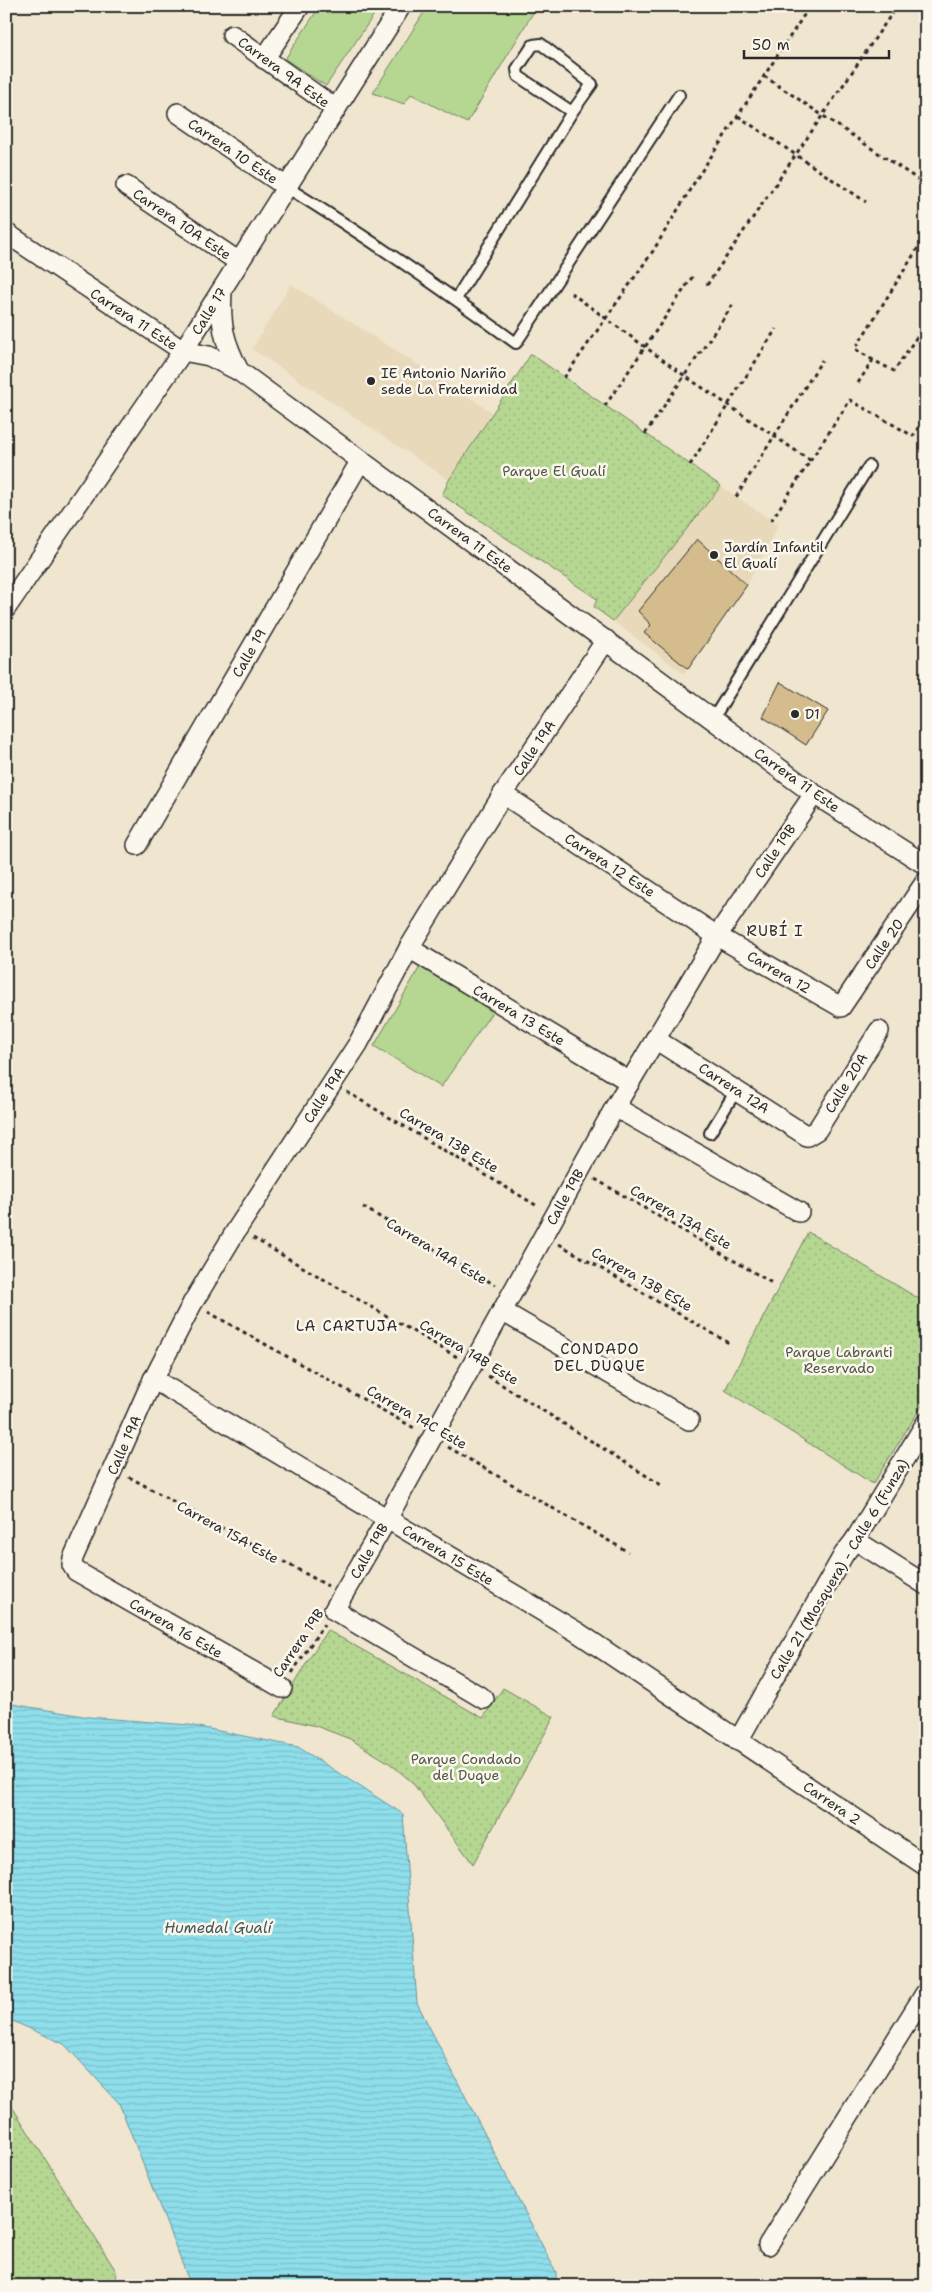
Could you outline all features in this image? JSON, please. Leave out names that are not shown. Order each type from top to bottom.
[{"type":"street","points":[[264,59],[300,6]]},
{"type":"street","name":"Calle 17","points":[[6,608],[183,351],[288,188],[398,7]]},
{"type":"street","name":"Carrera 9A Este","points":[[232,35],[336,110]]},
{"type":"street","name":"Carrera 10 Este","points":[[178,113],[288,188]]},
{"type":"street","name":"Carrera 10A Este","points":[[126,186],[239,262]]},
{"type":"street","name":"Carrera 11 Este","points":[[6,233],[183,351],[209,356],[239,371],[814,794],[926,865]]},
{"type":"street","points":[[222,288],[220,316],[226,345],[239,371]]},
{"type":"street","name":"Calle 19","points":[[137,845],[360,460]]},
{"type":"street","name":"Calle 19A","points":[[72,1565],[153,1379],[192,1304],[237,1229],[358,1044],[409,948],[503,794],[606,640]]},
{"type":"street","name":"Carrera 12 Este","points":[[503,794],[717,936]]},
{"type":"street","name":"Calle 19B","points":[[338,1602],[387,1519],[554,1216],[655,1039],[717,936],[814,794]]},
{"type":"street","name":"Calle 20","points":[[842,1007],[926,882]]},
{"type":"street","name":"Carrera 12","points":[[717,936],[842,1007]]},
{"type":"street","name":"Carrera 13 Este","points":[[409,948],[630,1082]]},
{"type":"street","name":"Calle 20A","points":[[812,1134],[879,1031]]},
{"type":"street","name":"Carrera 12A","points":[[655,1039],[737,1089],[807,1136],[812,1134]]},
{"type":"street","points":[[615,1107],[799,1212]]},
{"type":"street","points":[[502,1311],[689,1420]]},
{"type":"street","name":"Carrera 15 Este","points":[[153,1379],[577,1632],[738,1741]]},
{"type":"street","name":"Calle 21 (Mosquera) - Calle 6 (Funza)","points":[[738,1741],[845,1548],[926,1423]]},
{"type":"street","points":[[845,1548],[926,1585]]},
{"type":"street","name":"Carrera 16 Este","points":[[72,1565],[76,1571],[282,1688]]},
{"type":"street","points":[[338,1602],[484,1699]]},
{"type":"street","name":"Carrera 2","points":[[738,1741],[926,1866]]},
{"type":"street","points":[[768,2245],[926,1992]]},
{"type":"lane","points":[[456,299],[572,112],[592,84],[541,44],[533,44],[517,69],[518,76],[572,112]]},
{"type":"lane","points":[[288,188],[334,216],[456,299],[516,343],[679,95]]},
{"type":"lane","points":[[713,719],[869,466]]},
{"type":"lane","points":[[710,1133],[737,1089]]},
{"type":"path","points":[[564,378],[653,251],[810,6]]},
{"type":"path","points":[[707,285],[897,6]]},
{"type":"path","points":[[764,76],[926,185]]},
{"type":"path","points":[[738,116],[866,202]]},
{"type":"path","points":[[926,235],[855,349],[894,371],[926,323]]},
{"type":"path","points":[[605,406],[693,276]]},
{"type":"path","points":[[571,293],[685,376],[811,461]]},
{"type":"path","points":[[645,434],[734,303]]},
{"type":"path","points":[[690,464],[776,329]]},
{"type":"path","points":[[736,497],[822,360]]},
{"type":"path","points":[[858,384],[873,360]]},
{"type":"path","points":[[771,521],[850,400],[913,436],[926,415]]},
{"type":"path","name":"Carrera 13B Este","points":[[332,1083],[554,1216]]},
{"type":"path","name":"Carrera 13A Este","points":[[580,1170],[772,1283]]},
{"type":"path","name":"Carrera 14A Este","points":[[363,1207],[511,1294]]},
{"type":"path","name":"Carrera 14B Este","points":[[237,1229],[471,1366],[661,1485]]},
{"type":"path","name":"Carrera 13B ESte","points":[[544,1235],[729,1343]]},
{"type":"path","name":"Carrera 14C Este","points":[[192,1304],[431,1437],[628,1552]]},
{"type":"path","name":"Carrera 15A Este","points":[[114,1468],[338,1602]]},
{"type":"path","name":"Carrera 19B","points":[[282,1688],[338,1602]]},
{"type":"shaded area","name":"IE Antonio Nariño sede La Fraternidad","points":[[291,284],[492,412],[449,480],[252,349]]},
{"type":"shaded area","name":"Jardín Infantil El Gualí","points":[[721,486],[778,525],[747,585],[684,674],[613,621]]},
{"type":"green space","points":[[320,6],[372,6],[377,10],[326,86],[285,59]]},
{"type":"green space","points":[[428,6],[537,6],[467,123],[411,94],[404,104],[373,93]]},
{"type":"green space","name":"Parque El Gualí","points":[[531,354],[721,486],[613,621],[594,607],[597,599],[442,495],[449,480]]},
{"type":"green space","points":[[421,965],[492,1012],[441,1087],[374,1046]]},
{"type":"green space","name":"Parque Labranti Reservado","points":[[808,1232],[926,1303],[926,1399],[873,1484],[725,1390]]},
{"type":"green space","name":"Parque Condado del Duque","points":[[327,1630],[483,1718],[503,1688],[554,1717],[473,1864],[412,1782],[388,1762],[350,1739],[316,1726],[274,1716]]},
{"type":"green space","points":[[6,2097],[116,2271],[117,2286],[6,2286]]},
{"type":"water","name":"Humedal Gualí","points":[[6,1703],[89,1717],[189,1725],[298,1747],[403,1814],[417,2003],[556,2272],[556,2286],[191,2286],[119,2103],[64,2044],[6,2018]]},
{"type":"building","points":[[697,539],[747,585],[688,669],[644,633],[651,625],[638,611]]},
{"type":"building","name":"D1","points":[[780,682],[828,711],[806,745],[763,717]]},
{"type":"place","name":"IE Antonio Nariño sede La Fraternidad","points":[[371,381]]},
{"type":"place","name":"Jardín Infantil El Gualí","points":[[714,555]]},
{"type":"place","name":"D1","points":[[795,714]]},
{"type":"district","name":"RUBÍ I","points":[[775,931]]},
{"type":"district","name":"LA CARTUJA","points":[[347,1326]]},
{"type":"district","name":"CONDADO DEL DUQUE","points":[[600,1358]]}]
